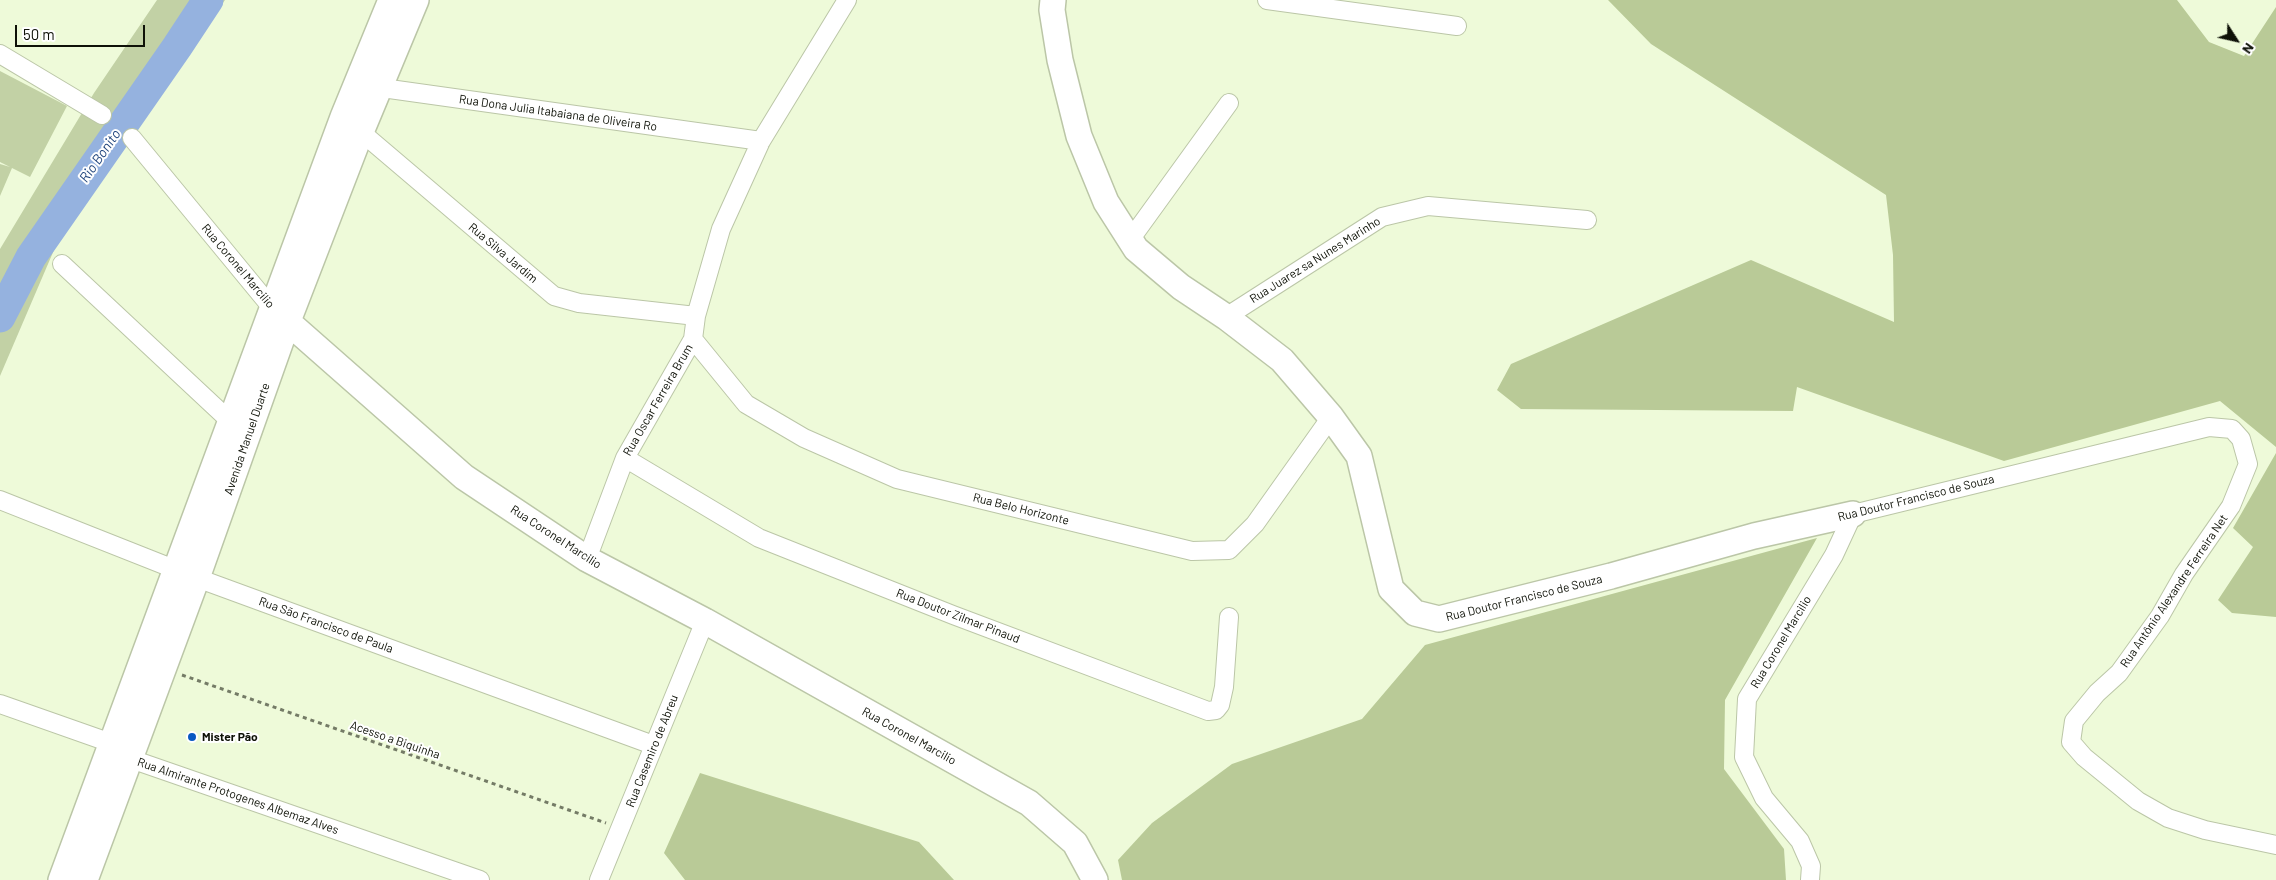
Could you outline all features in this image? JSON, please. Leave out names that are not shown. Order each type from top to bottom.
[{"type":"street","name":"Avenida Manuel Duarte","points":[[61,880],[112,743],[186,574],[280,314],[367,86],[391,0]]},
{"type":"street","name":"Avenida Manuel Duarte","points":[[367,86],[416,0]]},
{"type":"street","name":"Rua Oscar Ferreira Brum","points":[[587,559],[625,458],[693,339],[696,316],[722,229],[761,141],[847,0]]},
{"type":"street","name":"Rua Doutor Francisco de Souza","points":[[1053,0],[1052,10],[1060,60],[1079,136],[1106,202],[1136,249],[1181,287],[1226,317],[1282,360],[1331,417],[1359,456],[1390,589],[1415,613],[1439,619],[1601,578],[1754,536],[1853,514],[2209,427]]},
{"type":"street","points":[[1267,0],[1458,26]]},
{"type":"street","points":[[0,54],[102,115]]},
{"type":"street","name":"Rua Dona Julia Itabaiana de Oliveira Ro","points":[[367,86],[761,141]]},
{"type":"street","points":[[1130,240],[1229,103]]},
{"type":"street","name":"Rua Silva Jardim","points":[[352,124],[554,296],[579,303],[696,316]]},
{"type":"street","name":"Rua Coronel Marcilio","points":[[132,138],[280,314],[464,477],[587,559],[704,621],[1029,803],[1075,842],[1095,880]]},
{"type":"street","name":"Rua Juarez sa Nunes Marinho","points":[[1226,317],[1382,217],[1428,206],[1587,220]]},
{"type":"street","points":[[62,264],[230,421]]},
{"type":"street","name":"Avenida Manuel Duarte","points":[[86,880],[164,669],[186,574],[230,421],[280,314]]},
{"type":"street","name":"Rua Belo Horizonte","points":[[693,339],[746,404],[804,438],[897,479],[1192,551],[1229,550],[1255,524],[1331,417]]},
{"type":"street","name":"Rua Antônio Alexandre Ferreira Net","points":[[2209,427],[2232,429],[2242,439],[2248,464],[2231,506],[2184,574],[2160,616],[2129,659],[2074,721],[2071,742],[2084,757],[2138,801],[2168,818],[2205,830],[2276,845]]},
{"type":"street","name":"Rua Doutor Zilmar Pinaud","points":[[625,458],[759,538],[953,615],[1208,711],[1216,710],[1220,705],[1227,662],[1229,617]]},
{"type":"street","name":"Rua São Francisco de Paula","points":[[0,500],[186,574],[653,746]]},
{"type":"street","name":"Rua Coronel Marcilio","points":[[1810,880],[1811,866],[1800,841],[1764,798],[1744,757],[1746,699],[1834,555],[1853,514]]},
{"type":"street","name":"Rua Casemiro de Abreu","points":[[599,880],[704,621]]},
{"type":"street","name":"Rua Almirante Protogenes Albemaz Alves","points":[[0,704],[112,743],[130,759],[480,880]]},
{"type":"path","name":"Acesso a Biquinha","points":[[164,669],[621,828]]},
{"type":"green space","points":[[157,0],[225,0],[60,236],[0,376],[0,249],[94,93]]},
{"type":"green space","points":[[1608,0],[2177,0],[2209,42],[2244,56],[2276,7],[2276,447],[2220,401],[2004,461],[1797,387],[1793,411],[1521,409],[1497,390],[1511,364],[1751,260],[1894,322],[1893,255],[1886,195],[1651,44]]},
{"type":"green space","points":[[0,71],[67,106],[30,177],[12,168],[0,196],[0,164],[10,167],[0,162]]},
{"type":"green space","points":[[2276,453],[2276,617],[2232,613],[2218,600],[2253,547],[2233,528]]},
{"type":"green space","points":[[1817,538],[1725,700],[1724,769],[1784,849],[1786,880],[1122,880],[1118,860],[1152,823],[1232,764],[1362,719],[1425,645]]},
{"type":"green space","points":[[700,773],[919,842],[954,880],[685,880],[664,853]]},
{"type":"waterway","name":"Rio Bonito","points":[[0,317],[31,257],[208,0]]},
{"type":"place","name":"Mister Pão","points":[[192,737]]}]
